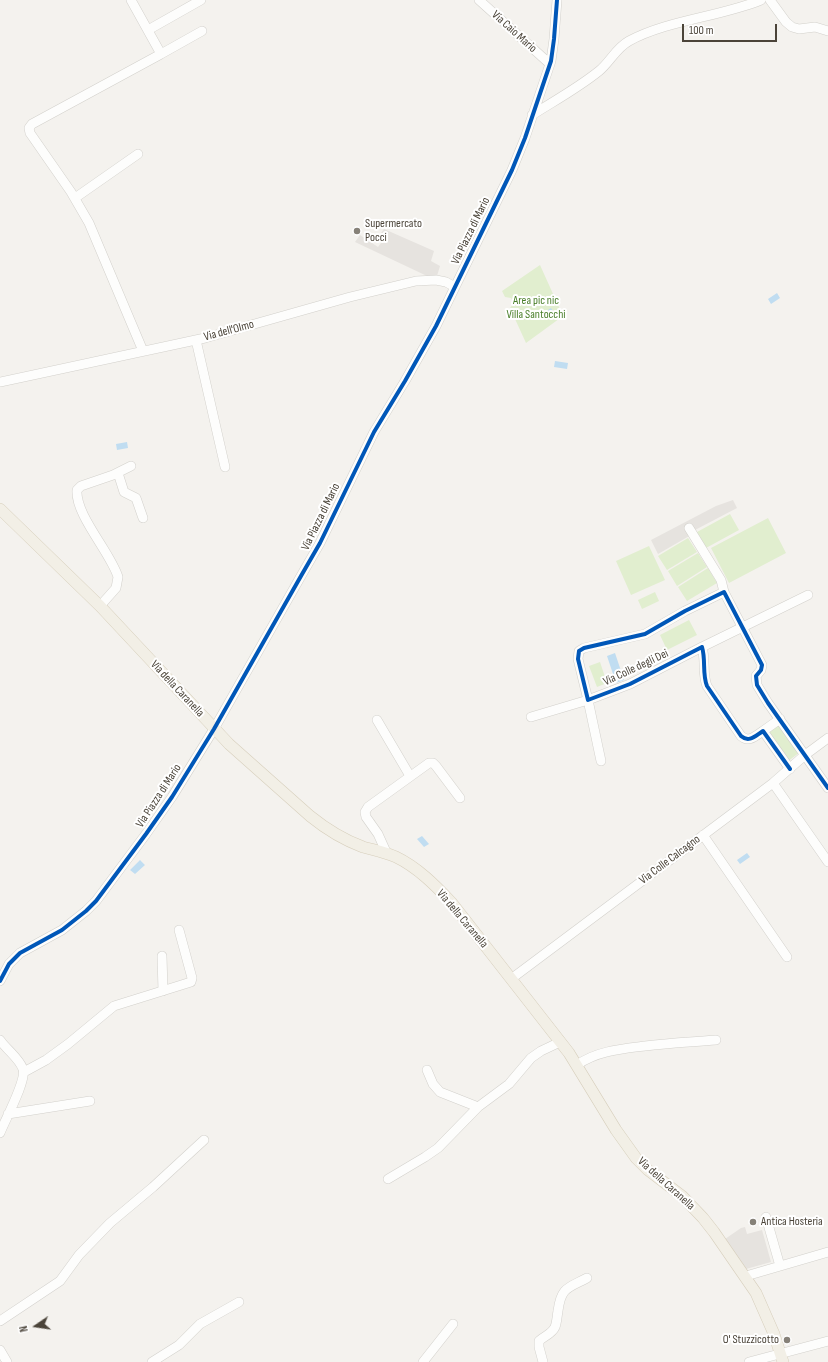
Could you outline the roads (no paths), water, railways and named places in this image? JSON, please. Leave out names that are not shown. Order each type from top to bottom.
[{"type":"main road","name":"Via della Caranella","points":[[0,509],[100,606],[214,729],[241,755],[324,827],[351,842],[387,854],[410,866],[442,893],[464,918],[577,1065],[619,1134],[636,1158],[648,1170],[678,1193],[697,1211],[712,1229],[746,1276],[756,1294],[765,1311],[781,1358]]},
{"type":"street","points":[[131,0],[161,54]]},
{"type":"street","points":[[148,30],[201,0]]},
{"type":"street","name":"Via Caio Mario","points":[[479,0],[550,64]]},
{"type":"street","name":"Via Piazza di Mario","points":[[0,981],[10,964],[20,953],[66,928],[93,904],[159,817],[214,729],[308,564],[368,443],[429,339],[512,170],[550,64],[554,39],[557,0]]},
{"type":"street","points":[[532,115],[596,73],[621,47],[629,41],[660,29],[760,0]]},
{"type":"street","points":[[770,0],[786,22],[792,27],[799,29],[815,27],[828,31]]},
{"type":"street","points":[[142,351],[95,236],[75,198],[30,132],[29,128],[30,126],[202,31]]},
{"type":"street","points":[[75,198],[138,154]]},
{"type":"street","name":"Via dell'Olmo","points":[[0,382],[196,340],[350,297],[416,281],[436,280],[446,282],[455,287]]},
{"type":"street","points":[[196,340],[225,467]]},
{"type":"street","points":[[100,606],[116,588],[118,578],[82,512],[77,496],[77,490],[81,486],[118,473],[131,466]]},
{"type":"street","points":[[118,473],[124,492],[136,498],[142,518]]},
{"type":"street","points":[[689,528],[721,580],[724,592],[762,665],[762,670],[756,676],[756,683],[828,788]]},
{"type":"street","points":[[601,761],[578,653],[581,649],[645,634],[685,610],[724,592]]},
{"type":"street","name":"Via Colle degli Dei","points":[[531,717],[588,700],[638,680],[808,595]]},
{"type":"street","points":[[702,648],[705,656],[705,678],[707,686],[741,736],[746,740],[750,740],[780,719]]},
{"type":"street","points":[[376,720],[410,776]]},
{"type":"street","points":[[763,731],[790,769]]},
{"type":"street","name":"Via Colle Calcagno","points":[[511,979],[773,783],[805,755],[828,738]]},
{"type":"street","points":[[387,854],[378,834],[366,817],[366,809],[426,764],[431,763],[436,766],[460,798]]},
{"type":"street","points":[[773,783],[828,862]]},
{"type":"street","points":[[703,835],[787,957]]},
{"type":"street","points":[[24,1072],[38,1065],[68,1044],[114,1006],[189,983],[192,980],[179,930]]},
{"type":"street","points":[[162,956],[163,990]]},
{"type":"street","points":[[0,1040],[19,1062],[24,1072],[21,1086],[0,1133]]},
{"type":"street","points":[[577,1065],[598,1055],[616,1050],[669,1043],[716,1040]]},
{"type":"street","points":[[388,1178],[422,1159],[438,1148],[478,1107],[506,1087],[533,1056],[560,1042]]},
{"type":"street","points":[[427,1070],[434,1086],[440,1092],[478,1107]]},
{"type":"street","points":[[8,1114],[90,1101]]},
{"type":"street","points":[[0,1321],[60,1281],[79,1255],[110,1223],[153,1187],[204,1140]]},
{"type":"street","points":[[766,1217],[780,1266]]},
{"type":"street","points":[[746,1276],[828,1252]]},
{"type":"street","points":[[543,1362],[539,1341],[550,1333],[555,1327],[561,1294],[565,1289],[587,1278]]},
{"type":"street","points":[[152,1362],[180,1345],[200,1324],[239,1302]]},
{"type":"street","points":[[423,1362],[453,1324]]},
{"type":"street","points":[[749,1362],[781,1358],[828,1341]]},
{"type":"street","points":[[0,1350],[7,1362]]},
{"type":"water","points":[[777,293],[780,298],[771,304],[768,299]]},
{"type":"water","points":[[551,308],[554,313],[544,319],[542,314]]},
{"type":"water","points":[[555,361],[568,363],[567,369],[554,367]]},
{"type":"water","points":[[127,442],[128,448],[117,450],[116,444]]},
{"type":"water","points":[[615,653],[624,680],[616,683],[607,656]]},
{"type":"water","points":[[422,836],[429,844],[424,847],[417,839]]},
{"type":"water","points":[[747,853],[750,857],[740,864],[737,860]]},
{"type":"water","points":[[140,860],[145,865],[135,874],[130,870]]},
{"type":"place","name":"Supermercato Pocci","points":[[357,231]]},
{"type":"place","name":"Antica Hosteria","points":[[753,1222]]},
{"type":"place","name":"O' Stuzzicotto","points":[[787,1340]]},
{"type":"park label","name":"Area pic nic Villa Santocchi","points":[[536,308]]}]
